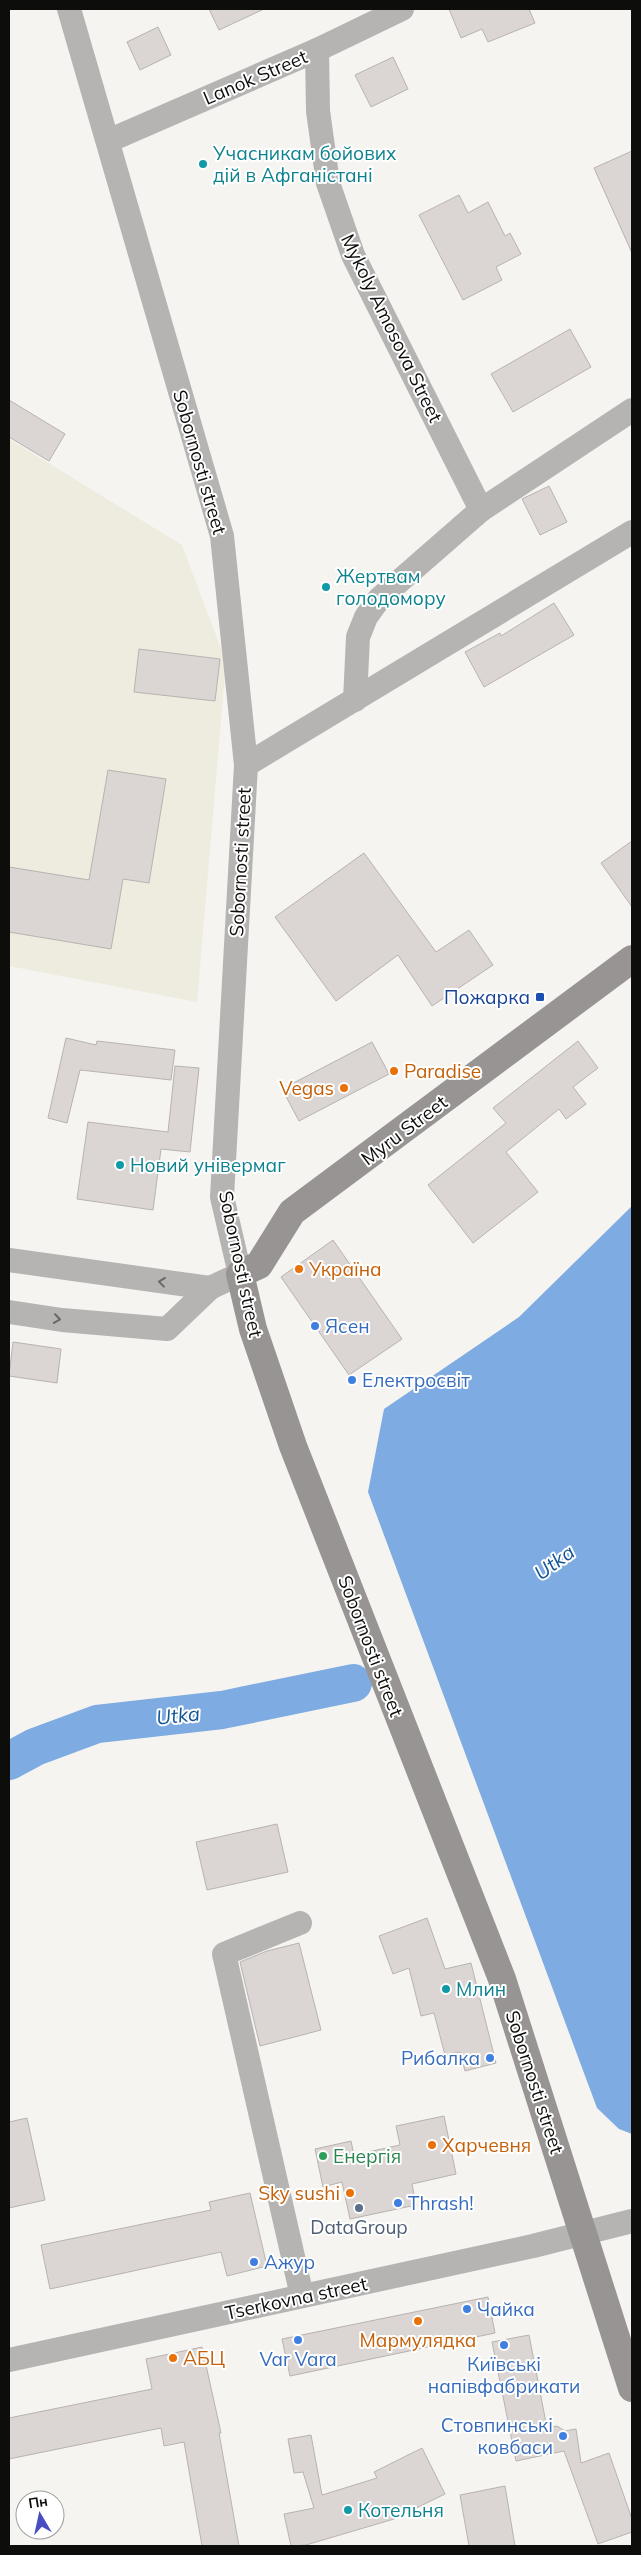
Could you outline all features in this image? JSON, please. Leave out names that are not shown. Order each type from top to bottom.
[{"type":"main road","name":"Myru Street","points":[[240,1274],[259,1265],[292,1212],[632,959]]},
{"type":"main road","name":"Sobornosti street","points":[[240,1274],[253,1329],[293,1446],[502,1979],[632,2388]]},
{"type":"street","name":"Sobornosti street","points":[[69,9],[222,536],[246,766],[222,1197],[240,1274]]},
{"type":"street","name":"Lanok Street","points":[[108,141],[317,50],[402,9]]},
{"type":"street","name":"Mykoly Amosova Street","points":[[317,50],[318,111],[328,183],[352,255],[481,510]]},
{"type":"street","points":[[355,700],[358,637],[366,617],[379,599],[481,510],[632,410]]},
{"type":"street","points":[[246,766],[632,532]]},
{"type":"street","points":[[9,1260],[210,1288]]},
{"type":"street","name":"Myru Street","points":[[9,1312],[62,1320],[167,1329],[210,1288],[240,1274]]},
{"type":"street","points":[[300,1923],[224,1954],[302,2296]]},
{"type":"street","name":"Tserkovna street","points":[[9,2360],[583,2234],[632,2221]]},
{"type":"shaded area","points":[[9,439],[182,545],[226,662],[197,1002],[9,966]]},
{"type":"water","points":[[632,1206],[632,2134],[619,2129],[597,2108],[368,1492],[384,1409],[519,1317]]},
{"type":"building","points":[[209,9],[264,9],[219,30]]},
{"type":"building","points":[[449,9],[529,9],[535,23],[488,42],[482,29],[461,38]]},
{"type":"building","points":[[158,27],[171,55],[140,70],[127,42]]},
{"type":"building","points":[[393,57],[408,89],[371,107],[355,75]]},
{"type":"building","points":[[632,151],[632,253],[594,168]]},
{"type":"building","points":[[459,195],[468,213],[488,202],[505,236],[510,233],[521,254],[496,267],[502,280],[463,300],[419,215]]},
{"type":"building","points":[[570,329],[591,367],[513,412],[491,374]]},
{"type":"building","points":[[9,400],[65,434],[49,461],[9,437]]},
{"type":"building","points":[[549,486],[567,522],[540,535],[522,499]]},
{"type":"building","points":[[554,603],[574,635],[484,687],[465,652],[500,633],[501,636]]},
{"type":"building","points":[[139,649],[220,659],[215,701],[134,692]]},
{"type":"building","points":[[108,770],[166,779],[149,883],[123,879],[111,949],[9,932],[9,867],[89,880]]},
{"type":"building","points":[[632,841],[632,907],[601,863]]},
{"type":"building","points":[[364,853],[436,952],[469,930],[493,965],[432,1006],[398,955],[336,1001],[275,917]]},
{"type":"building","points":[[66,1038],[96,1045],[97,1041],[175,1050],[171,1080],[80,1070],[67,1123],[48,1118]]},
{"type":"building","points":[[578,1041],[598,1068],[573,1087],[586,1104],[566,1119],[559,1109],[506,1152],[538,1192],[473,1243],[428,1185],[506,1123],[493,1108]]},
{"type":"building","points":[[372,1042],[389,1074],[299,1121],[282,1089]]},
{"type":"building","name":"Новий універмаг","points":[[175,1066],[199,1068],[190,1152],[161,1149],[153,1210],[77,1199],[88,1122],[168,1132]]},
{"type":"building","points":[[333,1240],[402,1339],[349,1375],[281,1277]]},
{"type":"building","points":[[13,1342],[61,1349],[57,1383],[9,1376]]},
{"type":"building","points":[[277,1824],[288,1872],[207,1890],[196,1842]]},
{"type":"building","points":[[427,1918],[445,1969],[471,1963],[496,2063],[465,2071],[460,2052],[445,2055],[434,2013],[421,2016],[409,1968],[393,1974],[379,1936]]},
{"type":"building","points":[[299,1943],[321,2030],[260,2046],[240,1962],[267,1951]]},
{"type":"building","points":[[444,2116],[456,2174],[412,2184],[416,2205],[350,2219],[342,2182],[323,2187],[315,2149],[351,2141],[354,2155],[400,2145],[396,2126]]},
{"type":"building","points":[[27,2118],[45,2200],[9,2208],[9,2122]]},
{"type":"building","points":[[250,2193],[267,2266],[227,2276],[221,2252],[50,2289],[41,2245],[211,2210],[209,2202]]},
{"type":"building","points":[[488,2297],[495,2333],[290,2376],[282,2339]]},
{"type":"building","points":[[529,2335],[547,2428],[557,2426],[565,2431],[576,2429],[581,2463],[609,2453],[632,2519],[632,2532],[598,2544],[564,2451],[516,2461],[492,2342]]},
{"type":"building","points":[[202,2347],[221,2433],[219,2433],[239,2546],[202,2546],[184,2442],[164,2446],[161,2428],[9,2459],[9,2418],[152,2389],[146,2359]]},
{"type":"building","points":[[311,2435],[322,2495],[377,2478],[374,2472],[422,2448],[445,2494],[394,2519],[306,2545],[291,2546],[284,2514],[314,2508],[303,2472],[294,2473],[288,2439]]},
{"type":"building","points":[[505,2486],[515,2546],[469,2546],[460,2495]]},
{"type":"waterway","name":"Utka","points":[[9,1761],[35,1747],[97,1724],[222,1710],[353,1683]]},
{"type":"place","name":"Учасникам бойових дій в Афганістані","points":[[203,164]]},
{"type":"place","name":"Жертвам голодомору","points":[[326,587]]},
{"type":"place","name":"Пожарка","points":[[540,997]]},
{"type":"place","name":"Paradise","points":[[394,1071]]},
{"type":"place","name":"Vegas","points":[[344,1088]]},
{"type":"place","name":"Новий універмаг","points":[[120,1165]]},
{"type":"place","name":"Україна","points":[[299,1269]]},
{"type":"place","name":"Ясен","points":[[315,1326]]},
{"type":"place","name":"Електросвіт","points":[[352,1380]]},
{"type":"place","name":"Млин","points":[[446,1989]]},
{"type":"place","name":"Рибалка","points":[[490,2058]]},
{"type":"place","name":"Харчевня","points":[[432,2145]]},
{"type":"place","name":"Енергія","points":[[323,2156]]},
{"type":"place","name":"Sky sushi","points":[[350,2193]]},
{"type":"place","name":"Thrash!","points":[[398,2203]]},
{"type":"place","name":"DataGroup","points":[[359,2208]]},
{"type":"place","name":"Ажур","points":[[254,2262]]},
{"type":"place","name":"Чайка","points":[[467,2309]]},
{"type":"place","name":"Мармулядка","points":[[418,2321]]},
{"type":"place","name":"Var Vara","points":[[298,2340]]},
{"type":"place","name":"Київські напівфабрикати","points":[[504,2345]]},
{"type":"place","name":"АБЦ","points":[[173,2358]]},
{"type":"place","name":"Стовпинські ковбаси","points":[[563,2436]]},
{"type":"place","name":"Котельня","points":[[348,2510]]}]
